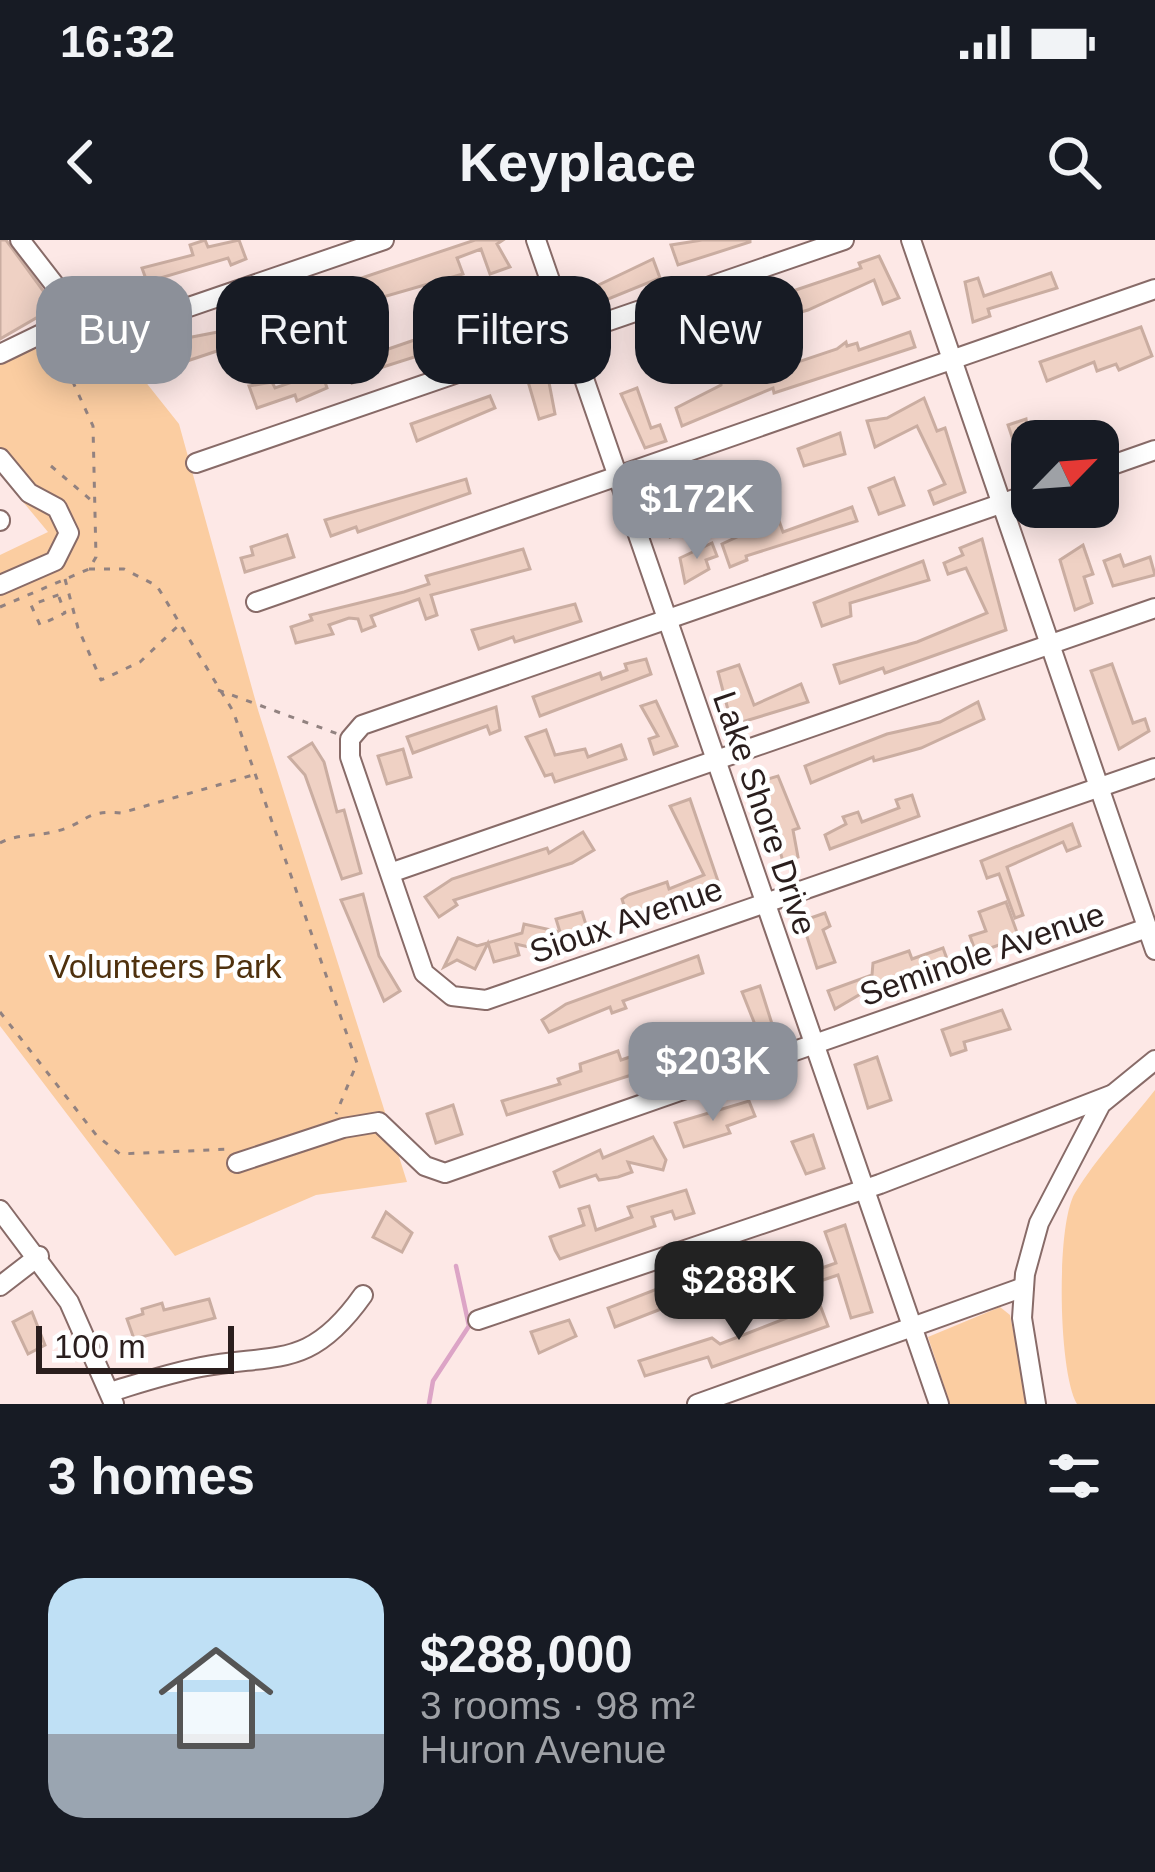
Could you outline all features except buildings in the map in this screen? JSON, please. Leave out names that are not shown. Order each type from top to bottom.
[{"type":"street","points":[[0,354],[68,321],[75,311],[20,240]]},
{"type":"street","points":[[192,306],[384,240]]},
{"type":"street","name":"Lake Shore Drive","points":[[536,240],[548,276]]},
{"type":"street","points":[[611,319],[844,240]]},
{"type":"street","points":[[910,240],[1155,950]]},
{"type":"street","points":[[256,602],[1155,289]]},
{"type":"street","points":[[196,464],[425,384]]},
{"type":"street","name":"Lake Shore Drive","points":[[585,384],[939,1404]]},
{"type":"street","points":[[1119,463],[1155,450]]},
{"type":"street","points":[[0,458],[29,493],[57,508],[69,533],[55,561],[0,585]]},
{"type":"street","points":[[350,739],[362,725],[381,717],[1011,500]]},
{"type":"street","points":[[393,872],[1155,608]]},
{"type":"street","name":"Sioux Avenue","points":[[350,739],[350,757],[424,973],[442,992],[468,1000],[486,1000],[1155,768]]},
{"type":"street","name":"Seminole Avenue","points":[[238,1163],[330,1132],[380,1122],[425,1166],[445,1173],[1147,928]]},
{"type":"street","points":[[1036,1404],[1023,1346],[1024,1287],[1039,1223],[1064,1166],[1112,1095],[1155,1060]]},
{"type":"street","points":[[478,1321],[864,1189],[1112,1095]]},
{"type":"street","points":[[0,1210],[39,1256],[69,1302],[112,1398],[204,1366],[289,1357],[346,1319],[363,1295]]},
{"type":"street","points":[[0,1286],[39,1256]]},
{"type":"street","points":[[697,1404],[1024,1287]]},
{"type":"path","points":[[75,384],[93,426],[98,544],[89,569]]},
{"type":"path","points":[[51,466],[94,502]]},
{"type":"path","points":[[0,607],[89,569],[141,573],[182,623],[233,711],[358,1063],[330,1132]]},
{"type":"path","points":[[65,577],[101,680],[140,662],[182,623]]},
{"type":"path","points":[[58,597],[65,613],[40,625],[31,605],[67,591]]},
{"type":"path","points":[[218,690],[350,739]]},
{"type":"path","points":[[0,843],[18,835],[56,832],[99,810],[121,813],[254,775]]},
{"type":"path","points":[[0,1012],[97,1136],[120,1154],[231,1149],[238,1163]]},
{"type":"green space","name":"Volunteers Park","points":[[36,348],[36,384],[147,384],[179,424],[258,710],[407,1182],[316,1195],[175,1256],[0,1026],[0,555],[48,532],[0,474],[0,363]]},
{"type":"green space","points":[[1155,1090],[1155,1404],[1077,1404],[1063,1331],[1062,1265],[1069,1210],[1093,1166]]},
{"type":"green space","points":[[1000,1307],[1010,1315],[1028,1404],[950,1404],[928,1337]]},
{"type":"waterway","points":[[429,1404],[433,1381],[469,1326],[456,1266]]}]
